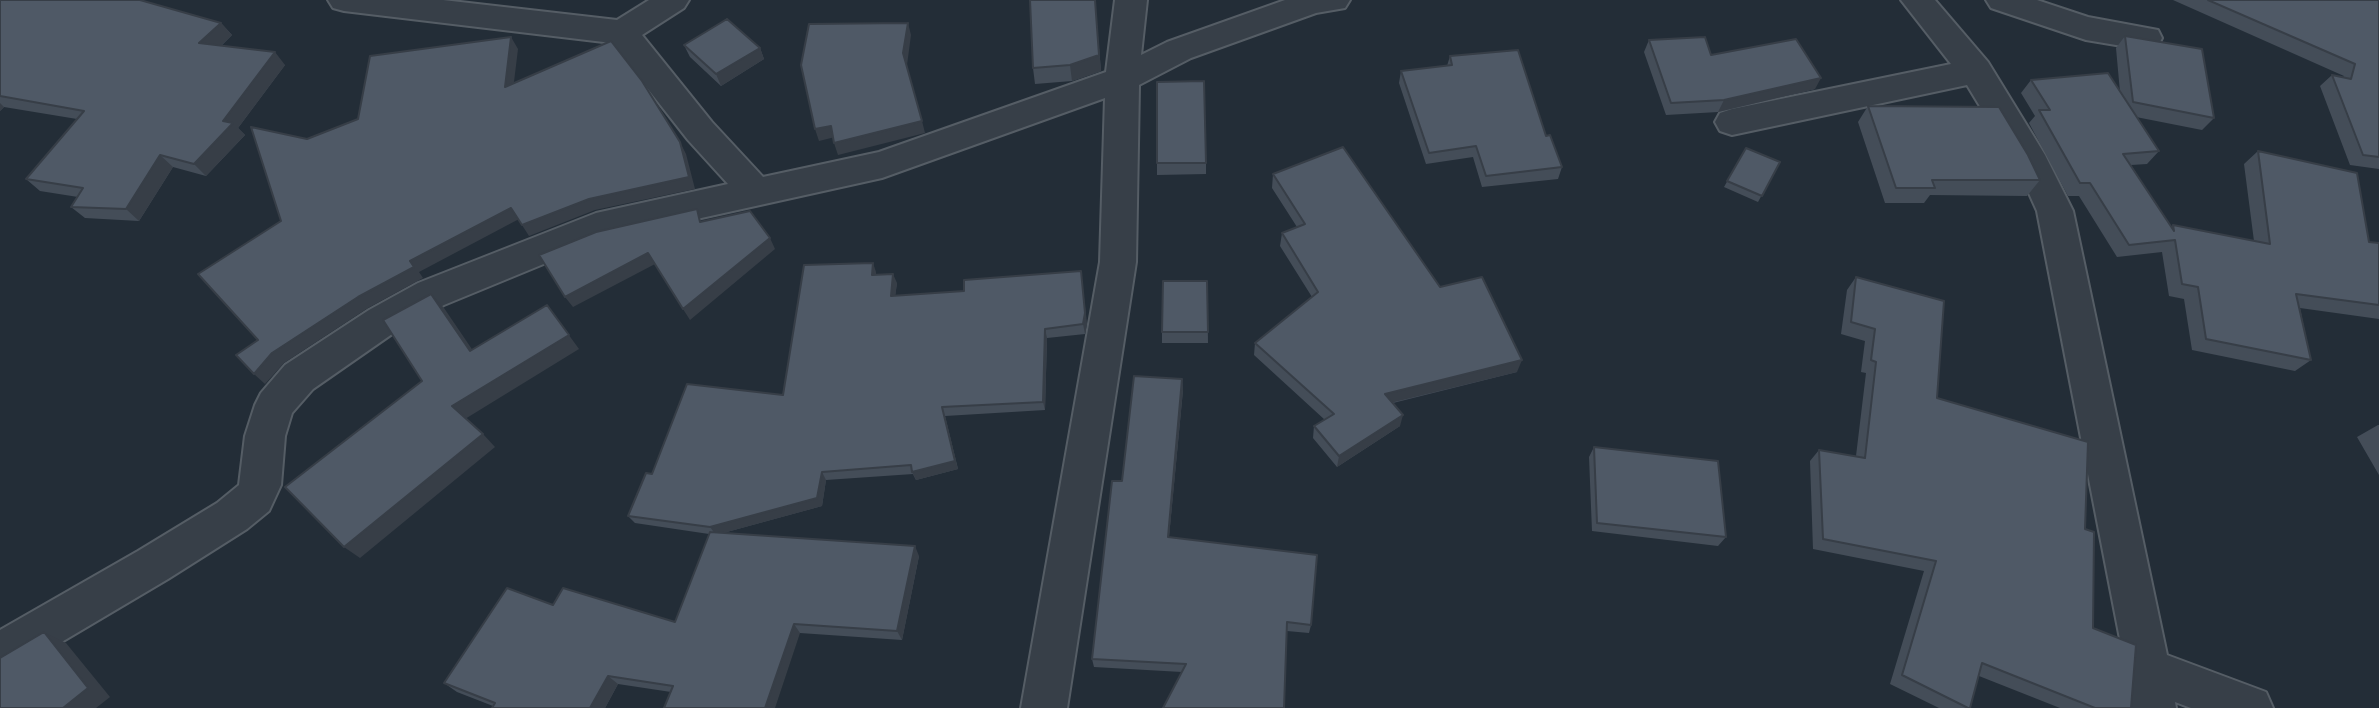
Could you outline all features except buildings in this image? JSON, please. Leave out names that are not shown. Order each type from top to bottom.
[{"type":"street","points":[[344,0],[622,32],[673,0]]},
{"type":"street","points":[[1044,708],[1118,262],[1122,79],[1131,0]]},
{"type":"street","points":[[0,654],[153,565],[232,516],[254,498],[261,485],[265,436],[275,405],[299,377],[382,321],[431,294],[596,227],[882,165],[1122,79],[1179,50],[1313,2],[1334,0]]},
{"type":"street","points":[[1917,0],[1976,71],[2033,165],[2054,211],[2151,689],[2250,708]]},
{"type":"street","points":[[2002,0],[2087,28],[2146,38]]},
{"type":"street","points":[[622,32],[701,131],[756,192]]},
{"type":"street","points":[[1732,122],[1976,71]]}]
